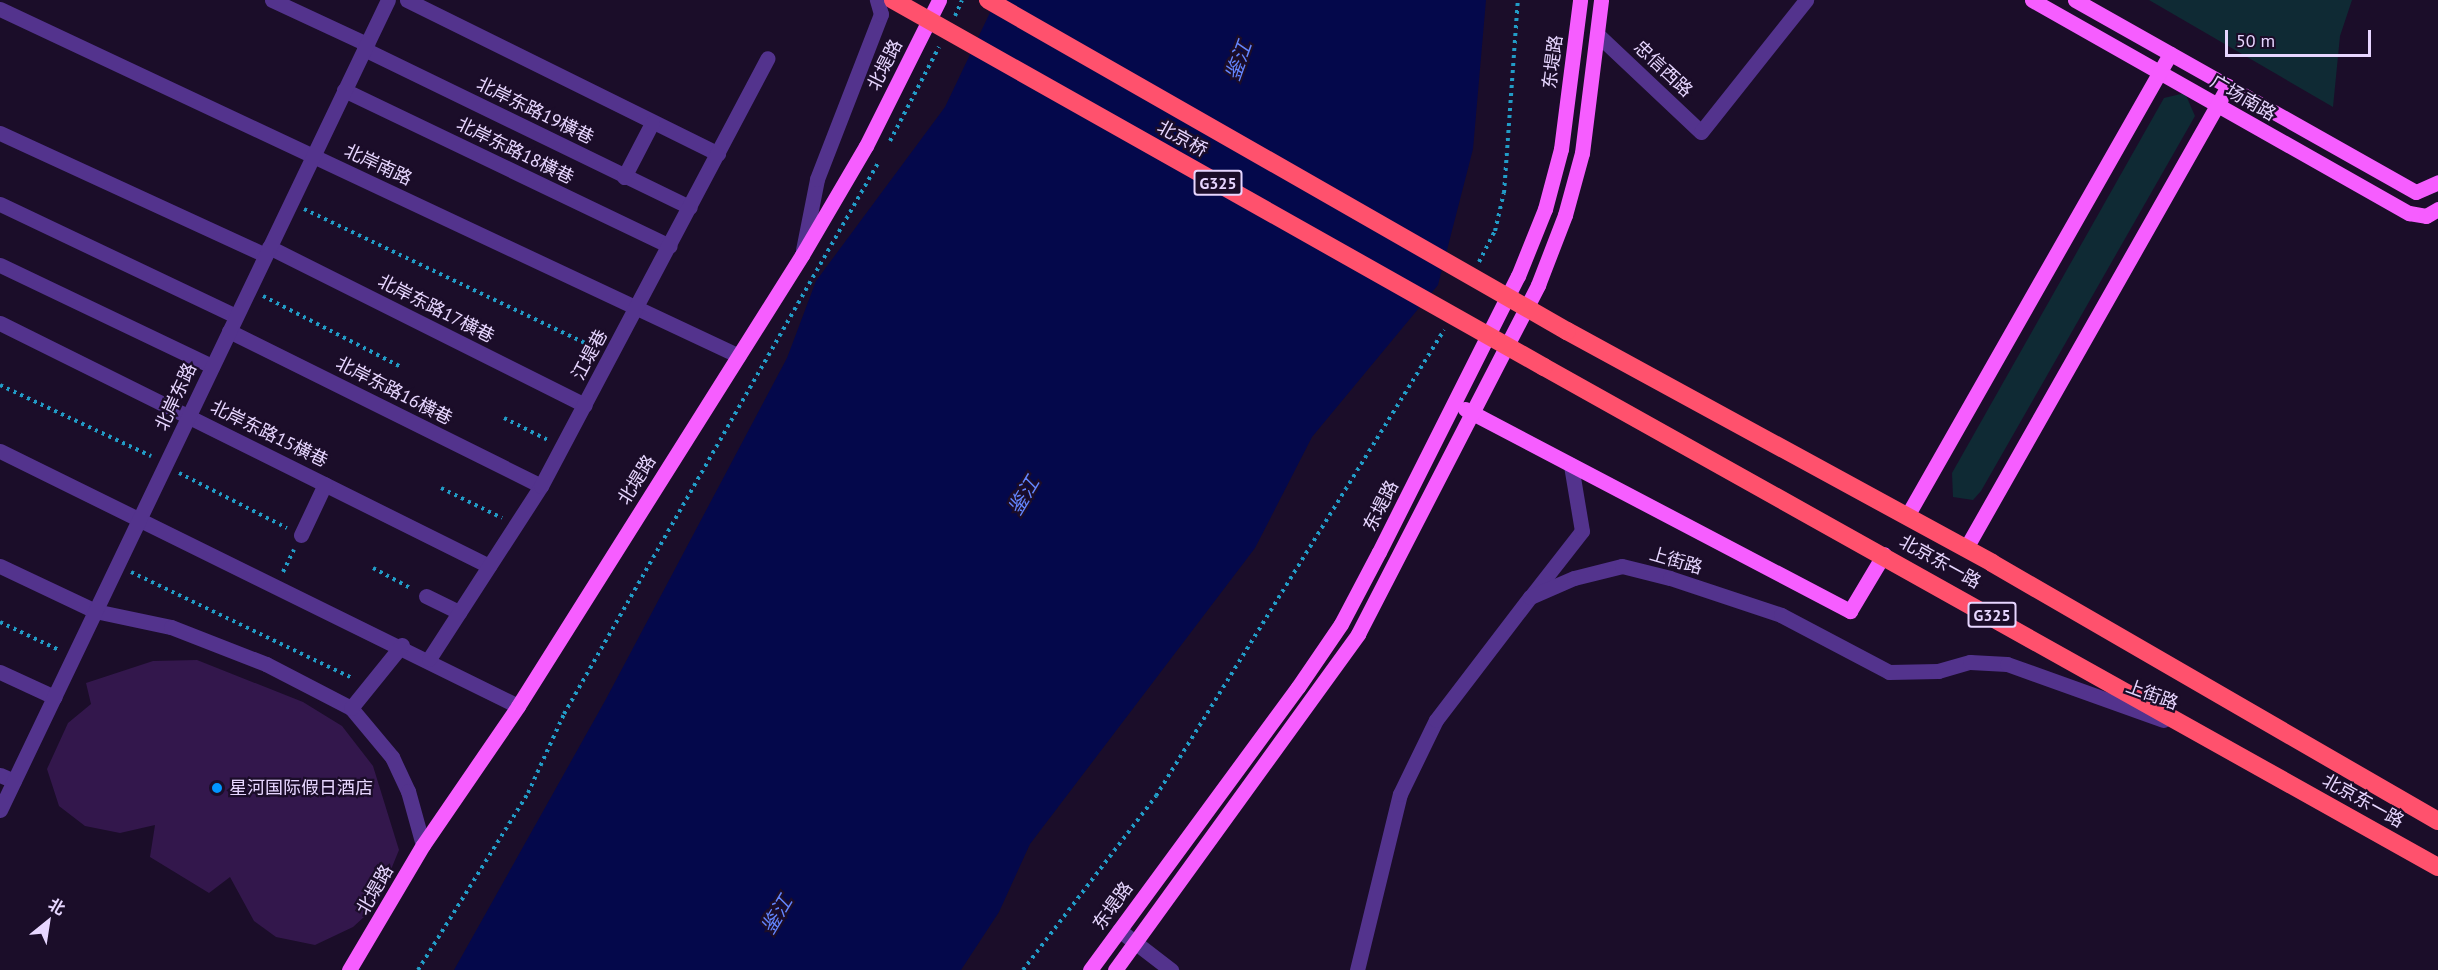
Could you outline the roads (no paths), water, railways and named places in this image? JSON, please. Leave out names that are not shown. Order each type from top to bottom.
[{"type":"highway","name":"北京桥","points":[[893,0],[1544,367]]},
{"type":"highway","name":"北京桥","points":[[988,0],[1567,330]]},
{"type":"highway","name":"北京东一路","points":[[1567,330],[1966,548],[2438,821]]},
{"type":"highway","name":"北京东一路","points":[[1544,367],[1884,554],[2438,867]]},
{"type":"main road","name":"北堤路","points":[[349,970],[423,845],[518,706],[802,255],[866,146],[939,0]]},
{"type":"main road","name":"东堤路","points":[[1090,970],[1341,624],[1454,403],[1518,276],[1545,209],[1561,149],[1580,0]]},
{"type":"main road","points":[[1115,970],[1358,634],[1538,285],[1565,215],[1582,153],[1601,0]]},
{"type":"main road","name":"广场南路","points":[[2032,0],[2409,213],[2426,216],[2438,209]]},
{"type":"main road","name":"广场南路","points":[[2075,0],[2416,192],[2438,182]]},
{"type":"main road","points":[[1907,516],[2170,54]]},
{"type":"main road","points":[[1966,548],[2228,87]]},
{"type":"main road","points":[[1454,403],[1850,611],[1884,554]]},
{"type":"street","name":"北岸东路19横巷","points":[[272,0],[624,177],[690,207]]},
{"type":"street","name":"北岸东路","points":[[0,810],[7,778],[54,697],[387,0]]},
{"type":"street","points":[[407,0],[718,154]]},
{"type":"street","points":[[802,255],[817,179],[881,15],[877,0]]},
{"type":"street","name":"忠信西路","points":[[1598,35],[1701,132],[1806,0]]},
{"type":"street","name":"北岸南路","points":[[0,9],[739,356]]},
{"type":"street","name":"江堤巷","points":[[429,659],[541,486],[612,356],[768,58]]},
{"type":"street","name":"北岸东路18横巷","points":[[344,90],[669,246]]},
{"type":"street","points":[[624,177],[652,123]]},
{"type":"street","name":"北岸东路17横巷","points":[[0,133],[267,251],[585,405]]},
{"type":"street","points":[[0,204],[236,316]]},
{"type":"street","points":[[0,265],[212,366]]},
{"type":"street","name":"北岸东路15横巷","points":[[0,323],[489,566]]},
{"type":"street","name":"北岸东路16横巷","points":[[229,331],[541,486]]},
{"type":"street","points":[[0,451],[402,645],[518,706]]},
{"type":"street","points":[[1530,597],[1582,531],[1571,465]]},
{"type":"street","points":[[301,535],[325,484]]},
{"type":"street","points":[[0,566],[95,611],[171,627],[266,664],[351,708],[392,757],[408,791],[423,845]]},
{"type":"street","name":"上街路","points":[[1357,970],[1400,794],[1436,720],[1530,597],[1574,578],[1622,567],[1670,578],[1781,615],[1889,672],[1938,671],[1970,662],[2007,664],[2204,735]]},
{"type":"street","points":[[426,596],[459,612]]},
{"type":"street","points":[[351,708],[371,687],[402,645]]},
{"type":"street","points":[[0,672],[54,697]]},
{"type":"street","points":[[1119,930],[1171,970]]},
{"type":"water","name":"鉴江","points":[[996,0],[1486,0],[1473,149],[1438,285],[1312,437],[1255,548],[1030,844],[999,912],[961,970],[454,970],[606,699],[787,358],[816,281],[945,107]]},
{"type":"place","name":"星河国际假日酒店","points":[[217,788]]}]
